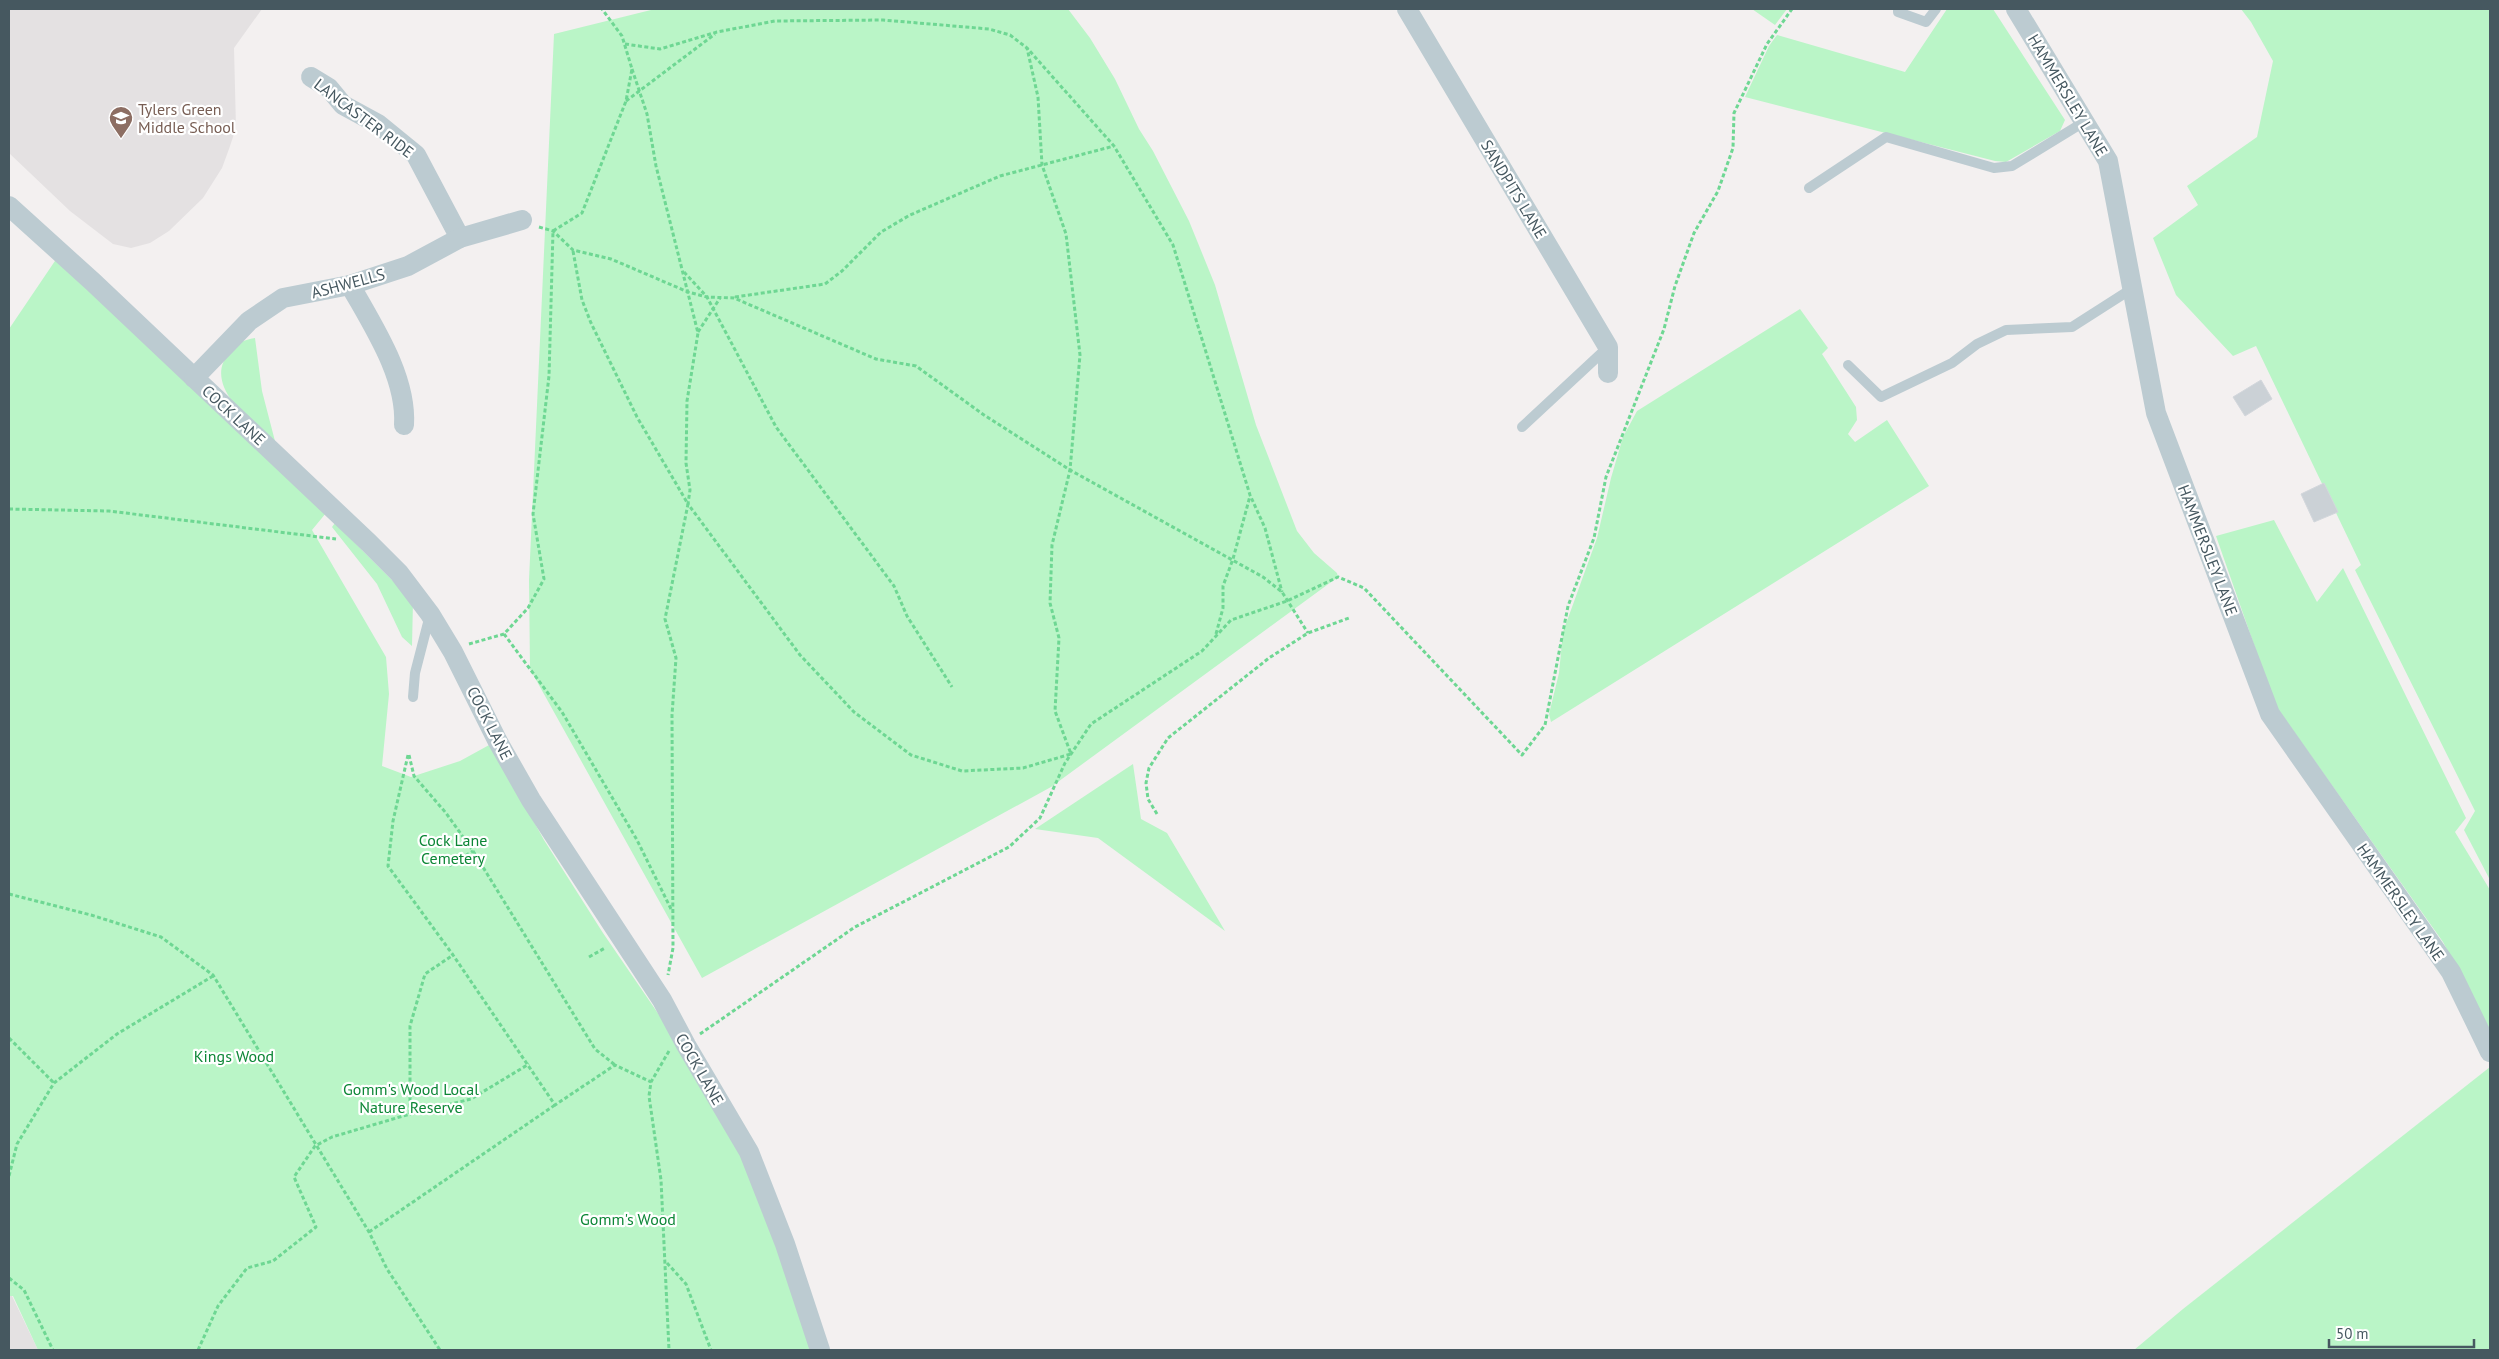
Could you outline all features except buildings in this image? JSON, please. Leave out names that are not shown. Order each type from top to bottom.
[{"type":"street","name":"SANDPITS LANE","points":[[1407,9],[1608,347]]},
{"type":"street","name":"HAMMERSLEY LANE","points":[[2016,9],[2108,161],[2156,413],[2270,714],[2451,972],[2490,1052]]},
{"type":"street","name":"LANCASTER RIDE","points":[[311,77],[329,88],[343,105],[378,124],[416,155],[460,238]]},
{"type":"street","name":"COCK LANE","points":[[9,206],[369,543],[399,573],[430,614],[453,652],[497,740],[531,800],[662,1000],[686,1045],[749,1152],[785,1244],[820,1350]]},
{"type":"street","name":"ASHWELLS","points":[[194,378],[248,321],[283,298],[350,285],[408,266],[460,238],[522,220]]},
{"type":"street","points":[[350,285],[388,352],[405,410],[404,425]]},
{"type":"street","points":[[1608,347],[1608,373]]},
{"type":"lane","points":[[1898,9],[1898,12],[1926,22],[1936,9]]},
{"type":"lane","points":[[1809,188],[1886,137],[1994,168],[2012,166],[2084,122]]},
{"type":"lane","points":[[1848,365],[1881,397],[1952,363],[1977,344],[2006,330],[2072,328],[2133,288]]},
{"type":"lane","points":[[1522,427],[1608,347]]},
{"type":"lane","points":[[413,697],[415,672],[430,614]]},
{"type":"path","points":[[602,9],[622,36],[640,91],[698,333]]},
{"type":"path","points":[[696,1037],[856,927],[1009,847],[1040,818],[1071,754],[1091,724],[1202,651],[1231,620],[1288,601],[1338,577],[1364,588],[1522,755],[1544,725],[1568,606],[1594,538],[1606,477],[1664,329],[1675,286],[1694,233],[1718,191],[1733,148],[1734,113],[1767,44],[1792,9]]},
{"type":"path","points":[[625,44],[660,49],[717,32],[775,21],[883,20],[989,29],[1010,35],[1027,48],[1114,146],[1173,245],[1250,495],[1265,528],[1278,570],[1282,592]]},
{"type":"path","points":[[626,102],[717,32]]},
{"type":"path","points":[[1027,48],[1038,97],[1042,165],[1066,234],[1080,355],[1070,470],[1052,545],[1050,603],[1059,638],[1055,711],[1071,754]]},
{"type":"path","points":[[553,231],[582,213],[626,102],[632,68]]},
{"type":"path","points":[[553,231],[573,250],[610,259],[688,292],[708,298],[734,298],[825,284],[842,271],[881,232],[910,215],[1000,176],[1114,146]]},
{"type":"path","points":[[453,652],[459,647],[504,634],[528,608],[544,579],[534,514],[549,376],[553,231]]},
{"type":"path","points":[[573,250],[582,300],[591,323],[637,417],[688,504],[800,656],[854,712],[911,755],[962,771],[1023,768],[1071,754]]},
{"type":"path","points":[[682,270],[708,298],[776,427],[894,586],[907,616],[952,687]]},
{"type":"path","points":[[662,1000],[673,948],[672,715],[676,658],[665,619],[690,490],[686,463],[687,401],[698,333],[720,298]]},
{"type":"path","points":[[734,298],[876,359],[916,366],[984,415],[1070,470],[1234,559],[1263,577],[1282,592],[1308,633]]},
{"type":"path","points":[[1216,635],[1223,608],[1223,586],[1234,559],[1250,495]]},
{"type":"path","points":[[9,509],[109,510],[369,543]]},
{"type":"path","points":[[1157,814],[1148,799],[1146,783],[1149,768],[1168,738],[1269,658],[1308,633],[1349,618]]},
{"type":"path","points":[[504,634],[562,712],[636,840],[673,912]]},
{"type":"path","points":[[555,1105],[529,1064],[453,955],[388,866],[393,822],[408,755],[414,776],[446,813],[473,851],[595,1049],[615,1065],[645,1082],[651,1082]]},
{"type":"path","points":[[450,866],[473,851]]},
{"type":"path","points":[[9,894],[92,915],[161,937],[213,975],[315,1146],[369,1232],[387,1269],[440,1350]]},
{"type":"path","points":[[410,1114],[410,1026],[425,974],[453,955]]},
{"type":"path","points":[[9,1176],[17,1144],[54,1083],[117,1034],[213,975]]},
{"type":"path","points":[[9,1038],[54,1083]]},
{"type":"path","points":[[667,1051],[651,1082],[650,1096],[662,1180],[667,1262],[669,1350]]},
{"type":"path","points":[[198,1350],[218,1306],[247,1268],[272,1261],[316,1227],[294,1177],[315,1146],[332,1137],[410,1114],[471,1099],[529,1064]]},
{"type":"path","points":[[369,1232],[615,1065]]},
{"type":"path","points":[[667,1262],[686,1284],[710,1350]]},
{"type":"path","points":[[9,1278],[24,1290],[53,1350]]},
{"type":"shaded area","name":"Tylers Green Middle School","points":[[9,9],[262,9],[234,48],[236,128],[222,168],[203,198],[169,231],[150,243],[131,248],[113,244],[70,211],[9,153]]},
{"type":"shaded area","points":[[9,1296],[12,1296],[38,1350],[9,1350]]},
{"type":"green space","points":[[655,9],[1068,9],[1090,38],[1115,79],[1139,129],[1153,151],[1189,221],[1215,285],[1256,425],[1297,531],[1314,553],[1337,573],[1338,577],[1051,787],[702,978],[530,669],[529,580],[554,34]]},
{"type":"green space","points":[[1752,9],[1787,9],[1775,25]]},
{"type":"green space","points":[[1947,9],[1993,9],[2065,120],[2060,131],[2006,162],[1995,161],[1745,97],[1769,46],[1777,35],[1905,72]]},
{"type":"green space","points":[[2241,9],[2490,9],[2490,880],[2464,830],[2475,811],[2355,570],[2361,565],[2256,346],[2233,356],[2176,295],[2153,238],[2198,205],[2187,186],[2257,137],[2273,61],[2251,22]]},
{"type":"green space","name":"Kings Wood","points":[[59,255],[326,513],[312,530],[386,657],[389,694],[382,766],[411,777],[460,761],[491,744],[544,840],[603,933],[681,1047],[747,1157],[814,1350],[38,1350],[13,1296],[9,1296],[9,329]]},
{"type":"green space","points":[[1800,309],[1828,348],[1822,354],[1856,407],[1857,420],[1848,434],[1855,442],[1887,420],[1929,486],[1551,722],[1549,714],[1559,673],[1563,632],[1597,538],[1623,437],[1637,411]]},
{"type":"green space","points":[[255,338],[262,391],[276,445],[233,403],[221,378],[222,365],[230,352],[241,342]]},
{"type":"green space","points":[[2274,520],[2317,602],[2343,568],[2466,818],[2455,832],[2490,890],[2490,1031],[2443,942],[2275,705],[2216,536]]},
{"type":"green space","points":[[335,523],[413,601],[412,646],[402,637],[377,584],[332,527]]},
{"type":"green space","points":[[1133,764],[1141,819],[1167,833],[1225,931],[1098,838],[1035,829]]},
{"type":"green space","points":[[2490,1067],[2490,1350],[2134,1350],[2183,1309]]},
{"type":"place","name":"Tylers Green Middle School","points":[[121,139]]},
{"type":"park label","name":"Cock Lane Cemetery","points":[[453,849]]},
{"type":"park label","name":"Gomm's Wood Local Nature Reserve","points":[[411,1098]]},
{"type":"park label","name":"Gomm's Wood","points":[[628,1219]]}]
